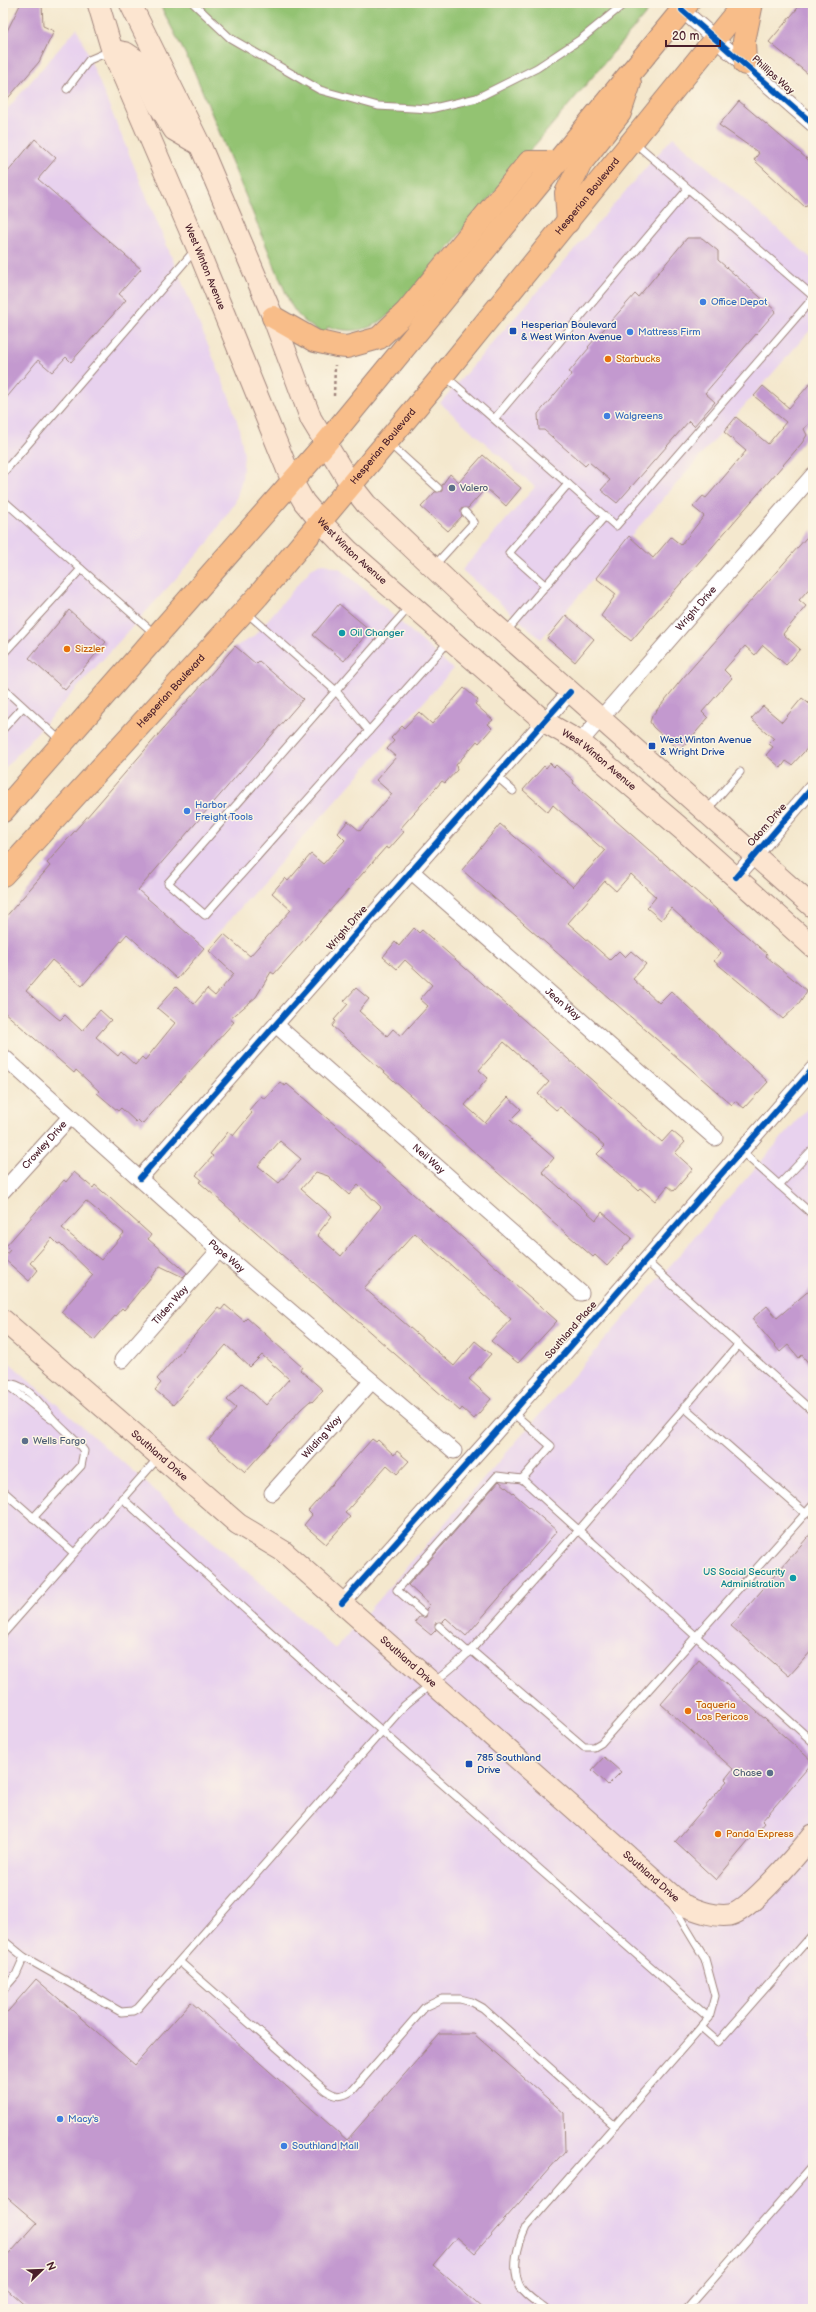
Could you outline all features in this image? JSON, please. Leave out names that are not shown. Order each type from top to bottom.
[{"type":"main road","name":"West Winton Avenue","points":[[98,3],[112,50],[197,247],[292,481],[320,521],[349,551],[544,722],[580,742],[736,877],[813,947]]},
{"type":"main road","points":[[130,3],[200,145],[273,317],[311,419],[351,485],[366,504],[432,568],[504,634],[813,907]]},
{"type":"main road","name":"Hesperian Boulevard","points":[[3,875],[245,610],[388,442],[568,222],[744,3]]},
{"type":"main road","points":[[745,64],[744,41],[752,3]]},
{"type":"main road","points":[[3,811],[325,444],[556,162],[633,72],[685,6]]},
{"type":"main road","points":[[112,50],[126,53],[138,61],[158,104],[174,130],[200,145]]},
{"type":"main road","points":[[568,222],[566,193],[581,163],[620,113],[633,72]]},
{"type":"main road","points":[[273,317],[315,341],[337,346],[347,347],[378,338],[406,312],[529,162],[556,162]]},
{"type":"main road","name":"Southland Drive","points":[[3,1320],[238,1524],[283,1551],[523,1762],[661,1888],[683,1905],[709,1915],[732,1915],[753,1901],[813,1835]]},
{"type":"street","name":"Phillips Way","points":[[685,6],[715,38],[813,124]]},
{"type":"street","name":"Wright Drive","points":[[580,742],[813,475]]},
{"type":"street","name":"Wright Drive","points":[[140,1178],[570,692]]},
{"type":"street","name":"Odom Drive","points":[[736,877],[754,854],[813,787]]},
{"type":"street","name":"Jean Way","points":[[411,871],[715,1138]]},
{"type":"street","name":"Neil Way","points":[[276,1024],[581,1293]]},
{"type":"street","name":"Pope Way","points":[[3,1056],[219,1250],[454,1451]]},
{"type":"street","name":"Southland Place","points":[[342,1603],[513,1413],[813,1069]]},
{"type":"street","name":"Crowley Drive","points":[[3,1191],[70,1116]]},
{"type":"street","name":"Tilden Way","points":[[122,1360],[219,1250]]},
{"type":"street","name":"Wilding Way","points":[[272,1493],[372,1381]]},
{"type":"lane","points":[[193,3],[230,38],[320,90],[378,106],[430,108],[477,98],[537,68],[581,39],[625,3]]},
{"type":"lane","points":[[66,89],[89,60],[112,50]]},
{"type":"lane","points":[[443,375],[495,418],[616,526],[813,297],[633,141]]},
{"type":"lane","points":[[495,418],[688,189]]},
{"type":"lane","points":[[3,473],[197,247]]},
{"type":"lane","points":[[388,442],[438,488]]},
{"type":"lane","points":[[546,586],[509,553],[568,484]]},
{"type":"lane","points":[[3,500],[158,636]]},
{"type":"lane","points":[[432,568],[474,522],[465,512]]},
{"type":"lane","points":[[504,634],[605,516]]},
{"type":"lane","points":[[3,654],[81,569]]},
{"type":"lane","points":[[411,605],[168,883],[205,915],[450,640]]},
{"type":"lane","points":[[245,610],[336,691],[369,731]]},
{"type":"lane","points":[[3,688],[62,743]]},
{"type":"lane","points":[[3,730],[23,707]]},
{"type":"lane","points":[[706,811],[740,772]]},
{"type":"lane","points":[[495,775],[512,791]]},
{"type":"lane","points":[[780,1185],[813,1149]]},
{"type":"lane","points":[[741,1151],[813,1215]]},
{"type":"lane","points":[[645,1260],[813,1412]]},
{"type":"lane","points":[[3,1940],[24,1957],[121,2012],[133,2011],[138,2008],[404,1706],[431,1682],[460,1662],[470,1652],[579,1530],[739,1344]]},
{"type":"lane","points":[[4,1382],[20,1385],[45,1407],[56,1422],[78,1441],[84,1451],[81,1466],[33,1518]]},
{"type":"lane","points":[[684,1407],[806,1514]]},
{"type":"lane","points":[[513,1413],[551,1446],[522,1479]]},
{"type":"lane","points":[[3,1634],[122,1498],[160,1457]]},
{"type":"lane","points":[[423,1612],[397,1590],[497,1476],[522,1479],[813,1742]]},
{"type":"lane","points":[[3,1491],[74,1553]]},
{"type":"lane","points":[[122,1498],[382,1731],[709,2018]]},
{"type":"lane","points":[[439,1626],[584,1747],[594,1747],[603,1741],[813,1505]]},
{"type":"lane","points":[[545,2309],[521,2288],[517,2277],[516,2264],[521,2236],[526,2227],[709,2018],[715,1996],[705,1959],[661,1888]]},
{"type":"lane","points":[[701,2027],[718,2042],[813,1934]]},
{"type":"lane","points":[[3,1990],[16,1975],[24,1957]]},
{"type":"lane","points":[[180,1962],[325,2090],[336,2096],[344,2096],[353,2090],[425,2008],[442,2000],[460,1999],[472,2002],[482,2008],[615,2126]]},
{"type":"lane","points":[[687,2309],[813,2165]]},
{"type":"path","points":[[334,398],[335,364]]},
{"type":"shaded area","points":[[77,28],[229,396],[238,424],[244,454],[242,479],[235,503],[207,544],[3,770],[3,114]]},
{"type":"shaded area","points":[[673,137],[813,260],[813,327],[541,639],[462,570],[535,487],[440,403]]},
{"type":"shaded area","points":[[325,564],[341,569],[453,669],[177,979],[42,869],[238,645],[253,637],[311,569],[318,565]]},
{"type":"shaded area","points":[[813,1102],[813,2309],[3,2309],[3,1357],[335,1649]]},
{"type":"green space","points":[[159,3],[655,3],[398,307],[381,321],[366,328],[349,330],[328,327],[324,334],[304,321],[290,303],[194,71]]},
{"type":"building","points":[[21,3],[42,3],[43,26],[54,31],[39,62],[3,104],[3,39]]},
{"type":"building","points":[[802,3],[813,3],[813,78],[769,42]]},
{"type":"building","points":[[739,101],[813,164],[813,197],[805,207],[754,160],[759,153],[719,125]]},
{"type":"building","points":[[35,139],[56,158],[38,179],[141,269],[119,294],[126,300],[71,362],[66,357],[52,372],[38,360],[3,402],[3,178]]},
{"type":"building","points":[[687,238],[702,238],[718,251],[718,260],[776,311],[705,393],[715,402],[694,426],[689,421],[617,503],[601,490],[610,480],[589,462],[585,466],[544,430],[539,430],[538,414],[572,374],[569,372],[589,348],[588,347],[635,294],[638,297]]},
{"type":"building","points":[[813,380],[813,418],[804,429],[807,435],[802,443],[631,641],[601,616],[616,594],[596,578],[629,536],[653,558],[671,537],[681,545],[704,516],[693,507],[703,496],[706,498],[746,451],[724,432],[736,417],[768,444],[786,422],[754,396],[763,386],[789,408]]},
{"type":"building","points":[[483,455],[521,488],[506,506],[486,488],[468,508],[461,509],[462,516],[448,531],[421,507],[435,492],[442,491],[442,485],[450,474],[459,482]]},
{"type":"building","points":[[813,530],[813,584],[799,600],[806,606],[783,634],[800,649],[786,665],[763,645],[755,655],[745,646],[724,670],[732,678],[702,712],[708,718],[685,745],[680,748],[674,746],[653,727],[650,722],[652,716],[682,679]]},
{"type":"building","name":"Oil Changer","points":[[339,604],[370,630],[344,661],[313,635]]},
{"type":"building","points":[[69,610],[106,642],[65,690],[29,658]]},
{"type":"building","points":[[566,615],[594,639],[575,662],[547,638]]},
{"type":"building","points":[[235,646],[256,664],[259,661],[303,699],[138,890],[204,948],[177,979],[127,934],[82,986],[52,960],[26,991],[60,1020],[65,1015],[82,1031],[100,1010],[111,1020],[96,1037],[118,1056],[121,1052],[135,1065],[142,1057],[145,1060],[175,1023],[157,1008],[176,987],[194,1004],[207,989],[215,996],[234,974],[209,951],[224,934],[250,956],[291,910],[272,893],[285,878],[288,881],[311,854],[323,864],[345,840],[338,833],[348,821],[360,831],[392,794],[376,780],[396,757],[387,749],[394,741],[391,738],[402,726],[404,728],[419,712],[432,724],[464,688],[478,700],[475,704],[493,720],[488,724],[492,728],[479,743],[477,741],[456,765],[457,770],[445,783],[442,781],[400,829],[404,832],[389,849],[386,847],[274,974],[271,972],[256,997],[230,1019],[234,1022],[142,1124],[138,1120],[136,1122],[121,1108],[118,1111],[97,1093],[99,1091],[76,1070],[74,1073],[3,1011],[3,920],[50,866],[47,863]]},
{"type":"building","points":[[802,698],[813,707],[813,742],[792,765],[786,761],[781,768],[766,755],[773,747],[769,744],[774,739],[751,719],[763,706],[782,722]]},
{"type":"building","points":[[550,763],[554,767],[556,765],[574,781],[573,783],[807,991],[797,1006],[783,1019],[714,961],[721,953],[671,908],[661,920],[647,908],[656,897],[631,874],[616,891],[605,881],[568,923],[610,960],[619,951],[625,957],[631,951],[646,964],[633,979],[659,1003],[671,991],[768,1082],[744,1108],[735,1101],[732,1105],[462,870],[500,824],[573,887],[605,851],[553,805],[548,812],[523,790],[544,766],[546,768]]},
{"type":"building","points":[[414,928],[419,933],[422,930],[662,1142],[672,1131],[685,1142],[675,1153],[693,1169],[674,1191],[668,1186],[655,1201],[640,1188],[638,1190],[597,1154],[605,1146],[560,1107],[556,1110],[538,1094],[549,1082],[504,1042],[479,1070],[488,1078],[465,1105],[485,1123],[508,1097],[521,1109],[510,1120],[554,1158],[542,1172],[596,1220],[602,1212],[632,1238],[607,1266],[595,1255],[593,1257],[332,1026],[336,1021],[334,1020],[348,1004],[344,1001],[356,988],[369,999],[359,1011],[387,1036],[393,1029],[401,1036],[428,1006],[420,999],[432,985],[405,960],[397,969],[383,957],[395,942],[399,946]]},
{"type":"building","points":[[280,1082],[285,1086],[287,1084],[557,1321],[518,1363],[491,1341],[511,1319],[415,1233],[364,1288],[454,1366],[475,1341],[491,1354],[469,1379],[491,1399],[474,1419],[462,1408],[460,1411],[199,1182],[202,1180],[196,1175],[213,1156],[210,1154],[228,1132],[233,1136],[252,1113],[249,1110],[261,1096],[265,1099]],"holes":[[[280,1141],[301,1159],[279,1183],[258,1166]],[[316,1172],[328,1176],[349,1195],[358,1185],[381,1207],[341,1256],[317,1235],[332,1216],[301,1189]]]},
{"type":"building","points":[[74,1172],[93,1188],[95,1185],[151,1235],[148,1239],[187,1273],[183,1277],[160,1266],[124,1310],[122,1308],[94,1340],[61,1312],[93,1275],[60,1243],[58,1244],[52,1238],[30,1263],[38,1270],[29,1281],[3,1258],[10,1250],[6,1246],[64,1180],[66,1182]],"holes":[[[86,1201],[124,1233],[101,1260],[62,1228]]]},
{"type":"building","points":[[813,1287],[813,1369],[802,1355],[799,1358],[788,1345],[780,1352],[752,1319],[767,1306],[777,1318]]},
{"type":"building","points":[[225,1305],[244,1321],[247,1318],[302,1367],[300,1370],[323,1390],[312,1402],[310,1401],[301,1409],[245,1472],[209,1440],[236,1408],[227,1400],[242,1383],[266,1405],[289,1379],[262,1355],[250,1367],[226,1345],[173,1405],[155,1390],[161,1383],[157,1379],[218,1308],[221,1310]]},
{"type":"building","points":[[372,1439],[376,1442],[378,1440],[394,1455],[397,1451],[409,1461],[397,1474],[387,1465],[345,1513],[350,1517],[326,1544],[304,1525],[312,1515],[308,1511]]},
{"type":"building","points":[[499,1481],[557,1531],[466,1636],[446,1618],[442,1622],[435,1623],[436,1630],[431,1635],[415,1622],[419,1617],[426,1617],[426,1609],[430,1605],[408,1585]]},
{"type":"building","name":"US Social Security Administration","points":[[813,1531],[813,1649],[789,1676],[731,1626]]},
{"type":"building","points":[[699,1660],[813,1762],[762,1821],[764,1823],[716,1880],[675,1842],[727,1781],[725,1779],[733,1769],[661,1704]]},
{"type":"building","points":[[604,1757],[621,1772],[608,1785],[592,1770]]},
{"type":"building","name":"Southland Mall","points":[[36,1979],[135,2065],[191,2002],[347,2140],[440,2034],[474,2034],[564,2113],[565,2151],[475,2253],[457,2237],[433,2265],[483,2309],[29,2309],[3,2286],[3,2261],[37,2223],[3,2194],[3,2017]]},
{"type":"cycle path","points":[[682,10],[813,124]]},
{"type":"cycle path","points":[[140,1178],[570,692]]},
{"type":"cycle path","points":[[736,877],[813,787]]},
{"type":"cycle path","points":[[342,1603],[493,1435],[813,1069]]},
{"type":"place","name":"Office Depot","points":[[703,302]]},
{"type":"place","name":"Hesperian Boulevard & West Winton Avenue","points":[[513,331]]},
{"type":"place","name":"Mattress Firm","points":[[630,332]]},
{"type":"place","name":"Starbucks","points":[[608,359]]},
{"type":"place","name":"Walgreens","points":[[607,416]]},
{"type":"place","name":"Valero","points":[[452,488]]},
{"type":"place","name":"Oil Changer","points":[[342,633]]},
{"type":"place","name":"Sizzler","points":[[67,649]]},
{"type":"place","name":"West Winton Avenue & Wright Drive","points":[[652,746]]},
{"type":"place","name":"Harbor Freight Tools","points":[[187,811]]},
{"type":"place","name":"Wells Fargo","points":[[25,1441]]},
{"type":"place","name":"US Social Security Administration","points":[[793,1578]]},
{"type":"place","name":"Taqueria Los Pericos","points":[[688,1711]]},
{"type":"place","name":"785 Southland Drive","points":[[469,1764]]},
{"type":"place","name":"Chase","points":[[770,1773]]},
{"type":"place","name":"Panda Express","points":[[718,1834]]},
{"type":"place","name":"Macy's","points":[[60,2119]]},
{"type":"place","name":"Southland Mall","points":[[284,2146]]}]
